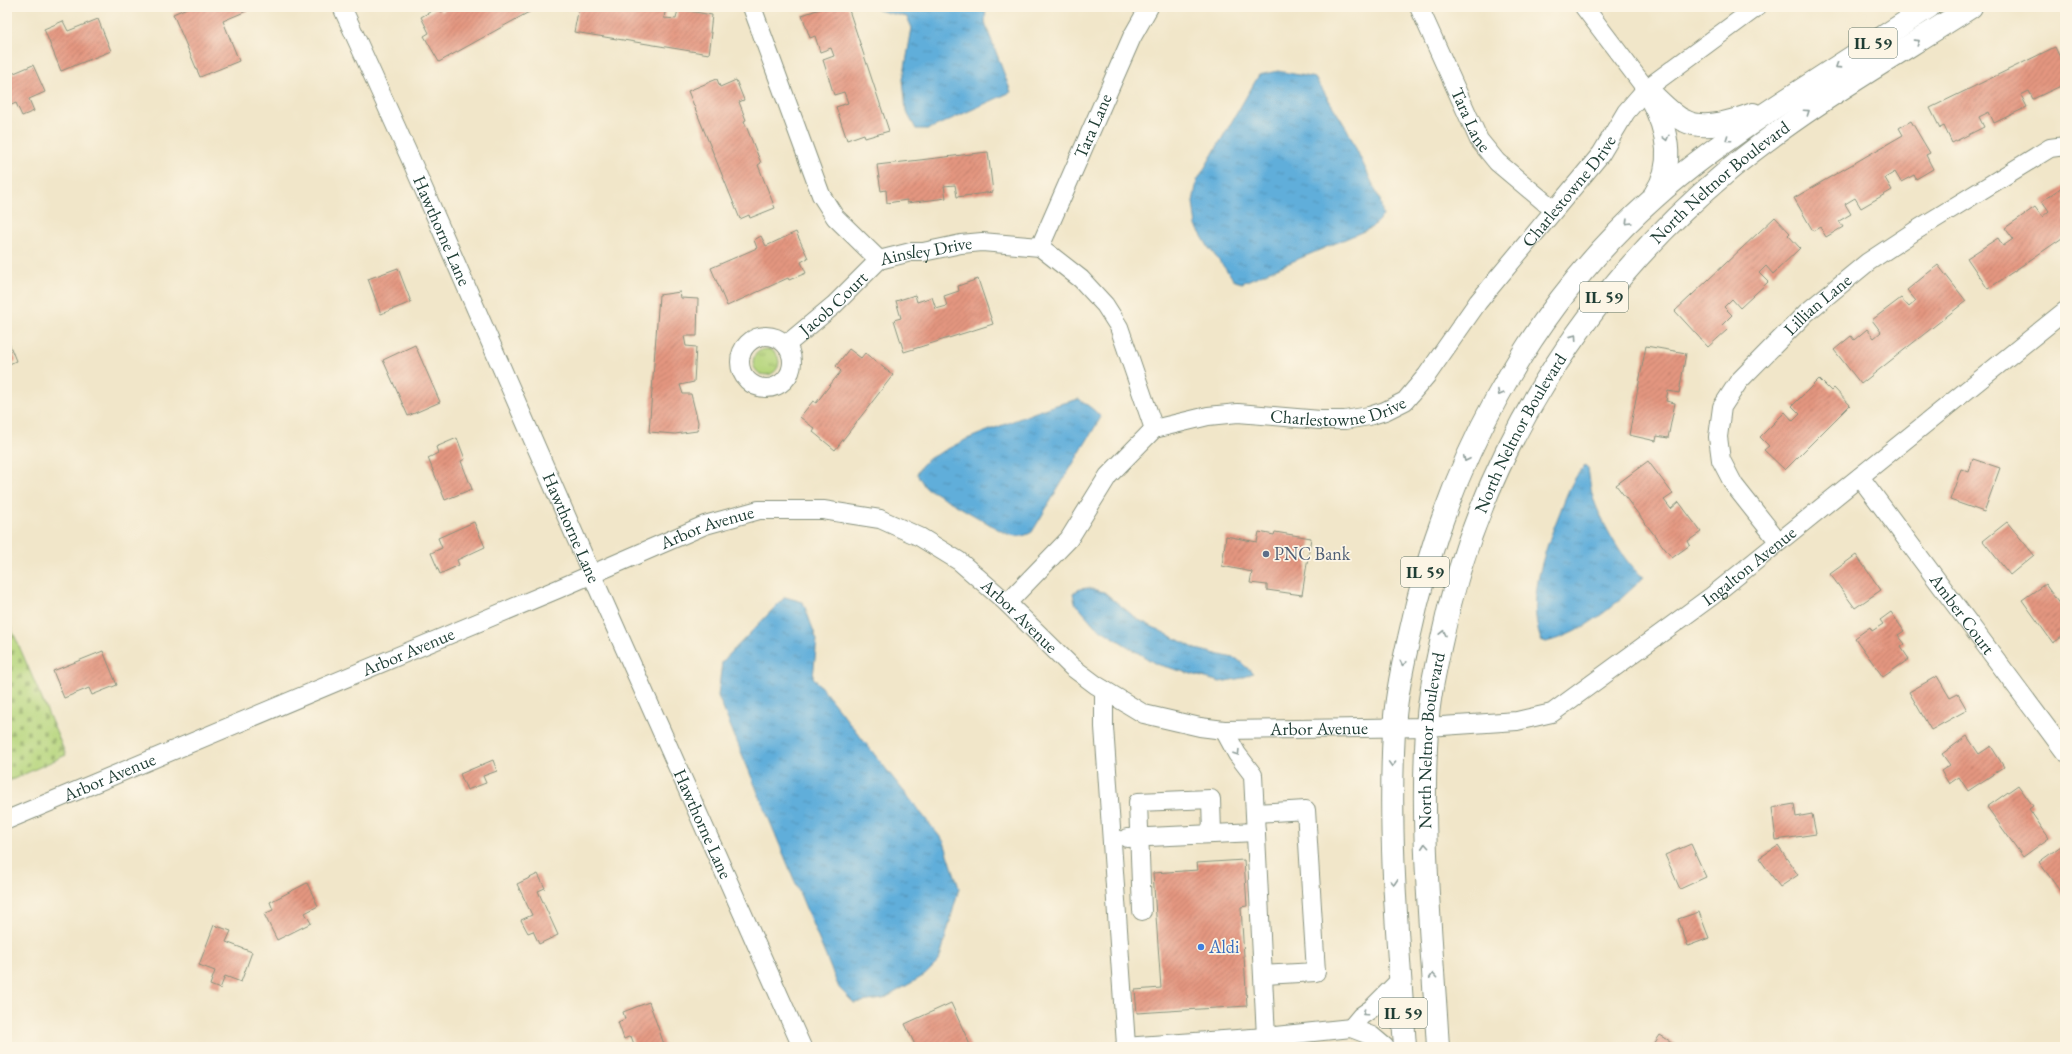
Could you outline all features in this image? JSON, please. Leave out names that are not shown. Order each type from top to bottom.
[{"type":"main road","name":"North Neltnor Boulevard","points":[[1405,1047],[1392,846],[1394,728],[1401,673],[1419,590],[1449,499],[1482,424],[1517,362],[1547,317],[1613,237],[1652,199],[1696,161],[1783,102],[1929,7]]},
{"type":"main road","name":"North Neltnor Boulevard","points":[[1438,1047],[1425,837],[1427,727],[1438,658],[1449,609],[1470,537],[1490,485],[1519,425],[1555,364],[1610,289],[1656,238],[1729,170],[1807,112],[1971,7]]},
{"type":"main road","points":[[1646,89],[1685,122],[1703,125],[1722,123],[1744,117],[1783,102]]},
{"type":"main road","points":[[1646,89],[1662,118],[1668,148],[1667,162],[1661,185],[1652,199]]},
{"type":"street","name":"Hawthorne Lane","points":[[342,7],[411,160],[592,575],[802,1047]]},
{"type":"street","name":"Ainsley Drive","points":[[752,7],[821,195],[835,218],[879,260],[911,252],[923,252],[961,244],[982,242],[1040,247]]},
{"type":"street","name":"Tara Lane","points":[[1040,247],[1132,37],[1149,7]]},
{"type":"street","name":"Tara Lane","points":[[1419,7],[1479,140],[1497,162],[1554,210]]},
{"type":"street","points":[[1584,7],[1646,89]]},
{"type":"street","name":"Charlestowne Drive","points":[[1154,429],[1208,416],[1238,413],[1320,420],[1345,420],[1369,416],[1405,401],[1428,375],[1478,302],[1601,154],[1626,112],[1646,89],[1757,7]]},
{"type":"street","name":"Lillian Lane","points":[[1779,542],[1734,485],[1721,460],[1718,437],[1722,407],[1739,381],[1806,314],[1868,262],[1915,231],[2050,148],[2065,146]]},
{"type":"street","points":[[1007,603],[1069,539],[1108,476],[1154,429],[1119,327],[1105,305],[1081,279],[1040,247]]},
{"type":"street","name":"Jacob Court","points":[[786,345],[809,324],[834,305],[879,260]]},
{"type":"street","name":"Ingalton Avenue","points":[[1394,728],[1517,721],[1552,713],[1712,596],[2065,311]]},
{"type":"street","name":"Amber Court","points":[[1860,477],[2065,752]]},
{"type":"street","name":"Arbor Avenue","points":[[7,820],[592,575],[705,525],[759,510],[823,510],[880,519],[920,537],[959,561],[1007,603],[1072,666],[1104,690],[1144,714],[1200,727],[1224,730],[1394,728]]},
{"type":"street","points":[[1104,690],[1104,727],[1125,1046],[1266,1037],[1351,1028],[1372,1036],[1385,1047]]},
{"type":"street","points":[[1224,730],[1237,754],[1253,774],[1266,1037]]},
{"type":"street","points":[[1142,911],[1138,838],[1138,802],[1211,799],[1212,834]]},
{"type":"street","points":[[1255,813],[1306,810],[1316,972],[1263,975]]},
{"type":"street","points":[[1112,839],[1256,832]]},
{"type":"street","points":[[1351,1028],[1361,1016],[1371,1009],[1401,979]]},
{"type":"green space","points":[[766,349],[775,353],[779,362],[775,371],[766,375],[757,371],[753,362],[757,353]]},
{"type":"green space","points":[[7,618],[66,755],[7,782]]},
{"type":"water","points":[[876,7],[986,7],[985,23],[1011,92],[929,129],[916,129],[906,111],[903,79],[912,28],[907,17],[877,10]]},
{"type":"water","points":[[1278,71],[1315,78],[1347,129],[1380,200],[1383,216],[1371,228],[1242,283],[1235,281],[1209,248],[1196,226],[1193,202],[1197,181],[1259,75]]},
{"type":"water","points":[[1079,399],[1101,417],[1032,532],[1028,534],[1018,536],[1003,532],[925,487],[917,474],[921,466],[930,458],[967,439],[1049,407]]},
{"type":"water","points":[[1585,466],[1588,469],[1591,488],[1597,508],[1614,542],[1629,564],[1644,577],[1622,598],[1587,624],[1574,632],[1546,642],[1541,640],[1537,624],[1536,591],[1539,574],[1543,558],[1567,493],[1573,481]]},
{"type":"water","points":[[1088,588],[1104,592],[1137,619],[1196,649],[1237,659],[1253,673],[1242,678],[1220,682],[1156,664],[1095,626],[1075,603],[1073,593],[1080,589]]},
{"type":"water","points":[[785,597],[803,602],[817,640],[813,677],[944,842],[959,888],[939,961],[925,975],[883,999],[854,1003],[839,988],[718,696],[722,662]]},
{"type":"building","points":[[189,7],[256,7],[223,21],[239,61],[200,77],[173,14]]},
{"type":"building","points":[[439,7],[441,12],[450,7],[538,7],[439,62],[424,36],[429,33],[421,17]]},
{"type":"building","points":[[579,7],[621,7],[628,9],[628,7],[666,7],[664,18],[676,19],[678,9],[712,15],[710,33],[712,33],[709,54],[574,32]]},
{"type":"building","points":[[826,7],[848,7],[889,131],[865,138],[864,134],[847,140],[836,107],[848,103],[844,92],[834,95],[823,60],[834,56],[831,48],[820,52],[815,36],[810,38],[802,15]]},
{"type":"building","points":[[98,19],[111,51],[61,71],[44,29],[63,21],[68,31]]},
{"type":"building","points":[[2055,47],[2064,66],[2061,68],[2065,77],[2065,84],[2033,99],[2029,91],[2021,95],[2027,107],[1994,123],[1989,112],[1979,117],[1984,127],[1952,143],[1944,126],[1940,128],[1930,108]]},
{"type":"building","points":[[33,65],[45,92],[29,99],[34,111],[22,116],[16,103],[7,107],[7,76]]},
{"type":"building","points":[[717,79],[720,87],[736,80],[744,100],[739,102],[746,120],[744,121],[761,163],[758,165],[775,208],[750,218],[749,215],[740,219],[688,91]]},
{"type":"building","points":[[1911,121],[1930,153],[1926,155],[1933,169],[1916,179],[1914,175],[1901,182],[1895,172],[1885,178],[1892,190],[1861,208],[1855,198],[1845,204],[1851,214],[1839,221],[1843,227],[1826,237],[1820,227],[1813,231],[1794,198],[1903,135],[1899,128]]},
{"type":"building","points":[[988,152],[993,192],[957,197],[955,185],[944,186],[946,198],[907,203],[907,200],[887,203],[886,190],[881,191],[877,165]]},
{"type":"building","points":[[2065,185],[2065,236],[1988,289],[1967,258],[1998,238],[2003,246],[2013,239],[2005,228],[2035,207],[2042,217],[2049,211],[2042,201]]},
{"type":"building","points":[[1775,217],[1790,233],[1788,235],[1800,248],[1773,274],[1766,266],[1759,273],[1768,282],[1740,308],[1732,299],[1724,307],[1732,315],[1722,325],[1727,330],[1708,347],[1675,311]]},
{"type":"building","points":[[796,232],[808,258],[801,262],[806,273],[789,280],[788,278],[727,306],[711,268],[757,248],[754,240],[761,236],[766,246]]},
{"type":"building","points":[[1938,265],[1966,301],[1861,384],[1834,350],[1851,336],[1854,340],[1867,329],[1874,338],[1881,332],[1872,320],[1901,298],[1909,307],[1916,301],[1907,290]]},
{"type":"building","points":[[398,268],[411,302],[381,314],[368,279]]},
{"type":"building","points":[[978,279],[993,324],[904,352],[894,320],[901,318],[896,301],[915,295],[917,302],[932,297],[936,309],[947,306],[944,296],[959,291],[958,286]]},
{"type":"building","points":[[680,292],[681,298],[698,299],[697,336],[684,336],[686,346],[696,347],[694,382],[680,385],[683,394],[691,394],[698,422],[697,431],[675,434],[649,432],[659,295]]},
{"type":"building","points":[[7,338],[16,361],[7,365]]},
{"type":"building","points":[[415,345],[440,402],[408,416],[383,360]]},
{"type":"building","points":[[1646,346],[1686,353],[1679,393],[1668,391],[1666,401],[1675,403],[1668,438],[1657,436],[1656,441],[1629,435]]},
{"type":"building","points":[[849,349],[861,358],[865,353],[893,375],[835,450],[813,432],[815,429],[800,417],[813,401],[816,403],[841,371],[836,366]]},
{"type":"building","points":[[1819,379],[1831,391],[1834,388],[1850,405],[1785,470],[1764,450],[1769,446],[1760,437],[1785,412],[1793,421],[1800,414],[1792,406]]},
{"type":"building","points":[[457,438],[465,459],[461,461],[472,489],[445,500],[428,458],[438,453],[436,447]]},
{"type":"building","points":[[1973,459],[2000,468],[1984,512],[1950,500],[1961,469],[1969,472]]},
{"type":"building","points":[[1648,461],[1673,494],[1664,500],[1671,509],[1679,502],[1701,532],[1688,541],[1690,545],[1672,558],[1616,485]]},
{"type":"building","points":[[474,522],[485,547],[457,560],[459,565],[440,574],[431,553],[442,548],[438,538]]},
{"type":"building","points":[[2007,522],[2034,555],[2010,575],[1983,541]]},
{"type":"building","name":"PNC Bank","points":[[1259,532],[1274,535],[1275,532],[1311,538],[1302,595],[1267,590],[1267,585],[1250,583],[1252,572],[1222,566],[1226,536],[1257,542]]},
{"type":"building","points":[[1856,555],[1881,590],[1855,608],[1830,574]]},
{"type":"building","points":[[2045,584],[2065,612],[2065,635],[2053,643],[2022,600]]},
{"type":"building","points":[[1891,612],[1904,631],[1898,635],[1905,644],[1901,647],[1909,659],[1883,677],[1855,638],[1870,627],[1872,631],[1883,624],[1880,620]]},
{"type":"building","points":[[103,651],[117,685],[92,695],[89,688],[64,698],[53,671]]},
{"type":"building","points":[[1937,676],[1950,698],[1958,694],[1967,710],[1931,730],[1909,692]]},
{"type":"building","points":[[1967,736],[1979,754],[1991,746],[2004,767],[1968,791],[1959,777],[1949,784],[1941,771],[1950,765],[1942,754]]},
{"type":"building","points":[[493,760],[497,771],[483,776],[486,783],[467,790],[460,774]]},
{"type":"building","points":[[2018,785],[2033,806],[2029,809],[2049,838],[2023,857],[1987,807]]},
{"type":"building","points":[[1794,804],[1796,817],[1812,814],[1816,834],[1776,840],[1772,808]]},
{"type":"building","points":[[2065,843],[2065,898],[2039,862]]},
{"type":"building","points":[[1691,844],[1706,877],[1680,889],[1665,855]]},
{"type":"building","points":[[1778,846],[1798,875],[1780,887],[1759,858]]},
{"type":"building","name":"Aldi","points":[[1244,860],[1247,906],[1241,907],[1247,1006],[1137,1013],[1135,990],[1161,988],[1153,873],[1198,870],[1197,863]]},
{"type":"building","points":[[538,874],[545,888],[538,891],[558,935],[539,944],[533,931],[528,933],[521,920],[532,915],[517,884]]},
{"type":"building","points":[[307,883],[318,906],[305,913],[311,923],[277,940],[264,914],[273,910],[270,902]]},
{"type":"building","points":[[1699,912],[1709,938],[1688,946],[1678,919]]},
{"type":"building","points":[[214,925],[231,931],[226,942],[252,952],[241,982],[225,976],[220,989],[210,985],[215,971],[199,965]]},
{"type":"building","points":[[649,1002],[665,1047],[635,1047],[631,1036],[624,1039],[618,1022],[625,1019],[623,1012]]},
{"type":"building","points":[[951,1003],[971,1047],[916,1047],[905,1024]]},
{"type":"building","points":[[1660,1035],[1680,1047],[1652,1047]]},
{"type":"place","name":"PNC Bank","points":[[1266,554]]},
{"type":"place","name":"Aldi","points":[[1201,947]]}]
